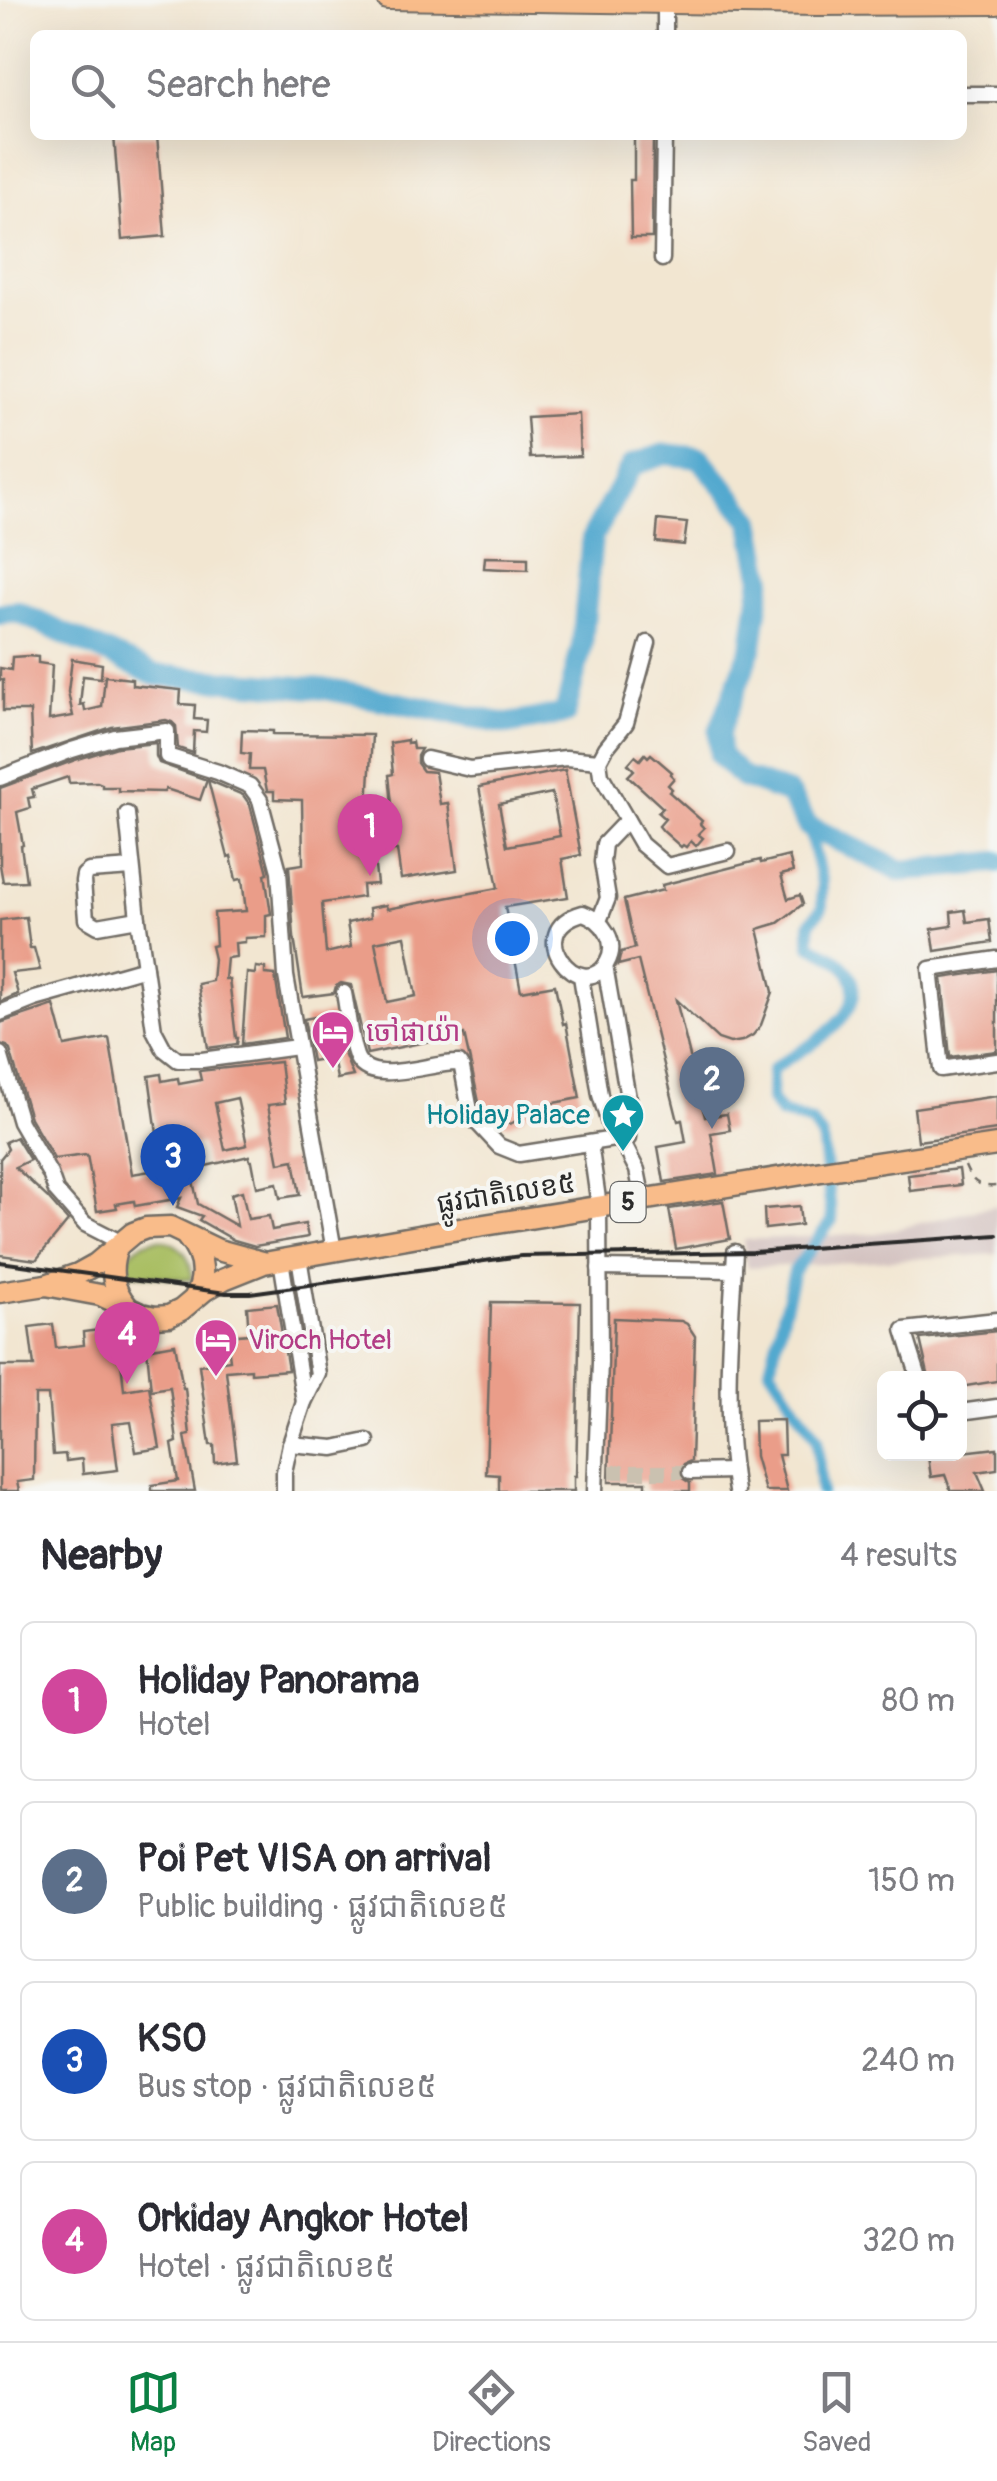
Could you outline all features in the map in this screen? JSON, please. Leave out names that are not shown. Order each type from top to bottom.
[{"type":"highway","name":"ផ្លូវជាតិលេខ៥","points":[[46,1286],[100,1295],[141,1314],[169,1316],[224,1278],[281,1260],[599,1206],[997,1146]]},
{"type":"highway","name":"ផ្លូវជាតិលេខ៥","points":[[0,1292],[46,1286],[78,1274],[134,1233],[160,1226],[218,1250],[281,1260]]},
{"type":"highway","points":[[186,1236],[202,1260],[203,1274],[192,1301]]},
{"type":"highway","points":[[120,1245],[113,1260],[112,1279],[129,1307]]},
{"type":"main road","points":[[387,0],[997,5]]},
{"type":"street","points":[[665,4],[665,30]]},
{"type":"street","points":[[967,94],[997,94]]},
{"type":"street","points":[[662,260],[664,140]]},
{"type":"street","points":[[648,643],[626,724],[600,760],[602,775],[641,844],[666,866],[728,851]]},
{"type":"street","points":[[0,778],[115,737],[167,732],[167,756],[250,786],[260,800],[279,872],[286,976],[334,1251]]},
{"type":"street","points":[[428,759],[470,769],[566,758],[600,760]]},
{"type":"street","points":[[127,814],[154,1030],[164,1049],[178,1060],[202,1060],[297,1047]]},
{"type":"street","points":[[599,921],[608,898],[602,862],[604,844],[628,820]]},
{"type":"street","points":[[132,868],[84,874],[86,919],[98,926],[138,919]]},
{"type":"street","points":[[583,912],[599,921],[612,945],[605,966],[599,972],[581,976],[563,964],[556,945],[558,926],[583,912]]},
{"type":"street","points":[[997,959],[930,969],[942,1069],[997,1061]]},
{"type":"street","points":[[344,992],[356,1058],[363,1067],[370,1072],[389,1072],[459,1063],[471,1116],[499,1146],[520,1154],[628,1138],[628,1098],[605,966]]},
{"type":"street","points":[[0,1013],[145,968]]},
{"type":"street","points":[[581,976],[607,1122],[637,1170],[643,1200]]},
{"type":"street","points":[[0,1054],[20,1122],[56,1191],[85,1224],[120,1245]]},
{"type":"street","points":[[590,1143],[599,1206],[603,1471],[595,1491]]},
{"type":"street","points":[[735,1252],[728,1367],[736,1491]]},
{"type":"street","points":[[281,1260],[318,1374],[290,1444],[284,1491]]},
{"type":"street","points":[[599,1268],[734,1270]]},
{"type":"street","points":[[917,1371],[904,1330],[997,1320]]},
{"type":"street","points":[[967,1411],[997,1408]]},
{"type":"street","points":[[290,1444],[334,1448],[367,1441]]},
{"type":"street","points":[[690,1472],[733,1472]]},
{"type":"path","points":[[961,1161],[971,1180],[983,1187],[997,1186]]},
{"type":"shaded area","points":[[997,1205],[997,1254],[747,1268],[743,1240],[878,1233]]},
{"type":"green space","points":[[160,1239],[184,1253],[191,1280],[123,1272],[135,1248]]},
{"type":"building","points":[[114,140],[157,140],[165,236],[122,240]]},
{"type":"building","points":[[634,140],[653,140],[652,238],[631,238],[630,180],[634,180]]},
{"type":"building","points":[[578,414],[580,456],[530,458],[527,417]]},
{"type":"building","points":[[658,520],[687,523],[684,545],[656,542]]},
{"type":"building","points":[[485,557],[528,558],[528,570],[484,568]]},
{"type":"building","points":[[27,656],[52,665],[49,720],[73,716],[68,692],[72,659],[102,664],[101,678],[83,676],[80,705],[84,704],[85,711],[102,707],[105,676],[132,679],[132,685],[181,690],[180,704],[195,705],[194,719],[207,720],[206,732],[194,731],[193,753],[178,748],[176,726],[166,720],[112,727],[32,754],[30,711],[3,711],[0,680],[0,668],[11,670],[12,657]]},
{"type":"building","points":[[242,730],[372,735],[368,805],[392,804],[390,743],[412,742],[413,749],[421,749],[417,763],[423,771],[435,772],[440,804],[448,803],[457,870],[401,879],[397,850],[373,850],[377,884],[362,885],[363,897],[322,903],[326,953],[351,947],[347,923],[370,918],[369,908],[386,905],[387,909],[498,888],[479,787],[565,770],[581,855],[562,859],[568,897],[505,907],[521,991],[555,985],[580,1098],[533,1107],[510,1124],[495,1122],[481,1111],[464,1034],[367,1054],[351,985],[341,983],[334,993],[303,997],[289,866],[303,864],[302,800],[274,799],[274,791],[267,791],[263,770],[249,770],[250,754],[241,753]],"holes":[[[552,793],[560,836],[507,846],[499,804]],[[405,936],[416,996],[387,1002],[375,942]]]},
{"type":"building","points":[[156,743],[159,763],[207,780],[200,800],[166,789],[118,791],[118,787],[102,787],[97,782],[69,783],[68,777],[32,789],[34,797],[28,798],[30,808],[17,812],[26,881],[3,882],[0,788],[117,747]]},
{"type":"building","points":[[651,754],[672,772],[669,792],[702,821],[704,828],[698,834],[703,838],[696,846],[691,841],[681,847],[663,831],[659,826],[665,819],[658,813],[663,808],[628,776],[634,770],[628,764],[635,756],[640,760]]},
{"type":"building","points":[[208,780],[243,795],[250,805],[268,873],[265,874],[271,914],[266,915],[266,937],[245,938],[245,942],[235,943],[236,957],[227,958],[225,979],[229,979],[237,1044],[208,1048],[198,984],[212,981],[214,913],[246,911],[242,879],[236,880],[231,856],[228,857]]},
{"type":"building","points":[[789,856],[793,872],[781,875],[788,899],[800,895],[803,904],[778,923],[758,929],[773,992],[761,1025],[753,1035],[730,1043],[718,1039],[676,1000],[705,1117],[727,1114],[730,1130],[711,1133],[718,1174],[664,1182],[658,1147],[686,1142],[638,960],[618,965],[621,952],[635,948],[624,900],[663,890],[662,885]]},
{"type":"building","points":[[965,910],[967,922],[989,919],[992,942],[935,951],[932,929],[952,926],[951,912]]},
{"type":"building","points":[[26,917],[30,948],[34,948],[40,970],[12,973],[18,994],[0,1002],[0,920]]},
{"type":"building","points":[[256,967],[275,975],[285,1038],[242,1044],[247,973],[255,974]]},
{"type":"building","points":[[997,970],[997,1051],[950,1057],[942,978]]},
{"type":"building","points":[[54,1005],[65,1046],[109,1038],[132,1174],[175,1167],[177,1179],[192,1176],[198,1204],[237,1226],[231,1194],[242,1191],[248,1219],[269,1216],[272,1230],[305,1224],[308,1237],[255,1246],[234,1240],[199,1220],[202,1216],[177,1207],[181,1198],[135,1206],[134,1201],[97,1211],[87,1155],[54,1159],[30,1118],[10,1050],[0,1044],[0,1023]]},
{"type":"building","points":[[336,1013],[343,1051],[353,1076],[337,1079],[333,1057],[312,1061],[304,1019]]},
{"type":"building","points":[[280,1062],[285,1103],[268,1105],[279,1163],[294,1160],[300,1195],[280,1198],[277,1183],[257,1187],[249,1156],[206,1166],[201,1144],[159,1148],[149,1076],[161,1074],[162,1081],[178,1078],[179,1084],[201,1080],[199,1071]],"holes":[[[237,1098],[247,1145],[225,1150],[215,1103]]]},
{"type":"building","points":[[997,1096],[997,1130],[918,1141],[914,1108]]},
{"type":"building","points":[[16,1137],[30,1160],[15,1167],[68,1221],[36,1260],[0,1255],[0,1159],[8,1149],[5,1142]]},
{"type":"building","points":[[959,1169],[961,1185],[910,1191],[908,1175]]},
{"type":"building","points":[[723,1201],[730,1239],[676,1249],[669,1209]]},
{"type":"building","points":[[799,1206],[801,1225],[765,1229],[764,1209]]},
{"type":"building","points":[[491,1302],[580,1303],[574,1491],[499,1491],[499,1475],[486,1474]]},
{"type":"building","points":[[277,1304],[288,1370],[226,1371],[237,1460],[215,1463],[199,1365],[230,1360],[227,1336],[249,1334],[247,1307]]},
{"type":"building","points":[[614,1318],[681,1321],[695,1336],[691,1461],[679,1471],[690,1483],[690,1491],[646,1491],[646,1482],[609,1482]]},
{"type":"building","points":[[53,1324],[56,1348],[84,1345],[83,1332],[100,1330],[102,1343],[119,1342],[124,1390],[149,1386],[160,1448],[136,1452],[131,1422],[112,1424],[118,1470],[83,1474],[82,1459],[66,1461],[65,1454],[53,1455],[48,1395],[35,1395],[34,1480],[17,1482],[19,1491],[0,1491],[0,1366],[34,1366],[29,1327]]},
{"type":"building","points":[[997,1331],[997,1381],[967,1386],[967,1371],[927,1371],[920,1339]]},
{"type":"building","points":[[175,1344],[185,1388],[190,1435],[185,1436],[195,1491],[152,1491],[152,1485],[178,1481],[172,1444],[177,1442],[170,1387],[151,1390],[147,1349]]},
{"type":"building","points":[[783,1420],[784,1455],[778,1455],[787,1491],[765,1491],[755,1456],[754,1421]]},
{"type":"building","points":[[997,1448],[997,1469],[977,1472],[985,1491],[951,1491],[945,1475],[931,1477],[929,1461],[967,1461],[967,1451]]},
{"type":"waterway","points":[[0,614],[17,612],[155,675],[325,689],[507,724],[565,714],[582,645],[592,538],[632,465],[665,454],[700,458],[751,520],[762,576],[752,646],[719,732],[720,755],[742,777],[789,794],[808,826],[901,871],[997,862]]},
{"type":"waterway","points":[[808,826],[822,883],[822,908],[810,923],[810,945],[835,959],[848,972],[854,993],[846,1013],[829,1031],[772,1070],[771,1100],[780,1113],[811,1122],[822,1137],[832,1220],[794,1271],[770,1368],[817,1439],[821,1491]]},
{"type":"tunnel","points":[[610,1472],[690,1472]]},
{"type":"railway","points":[[0,1262],[250,1293],[521,1256],[753,1252],[997,1235]]},
{"type":"place","name":"Holiday Panorama","points":[[370,876]]},
{"type":"place","name":"ចៅផាយ៉ា","points":[[333,1070]]},
{"type":"place","name":"Poi Pet VISA on arrival","points":[[712,1129]]},
{"type":"place","name":"Holiday Palace","points":[[623,1153]]},
{"type":"place","name":"KSO","points":[[173,1206]]},
{"type":"place","name":"Viroch Hotel","points":[[216,1378]]},
{"type":"place","name":"Orkiday Angkor Hotel","points":[[127,1384]]}]
